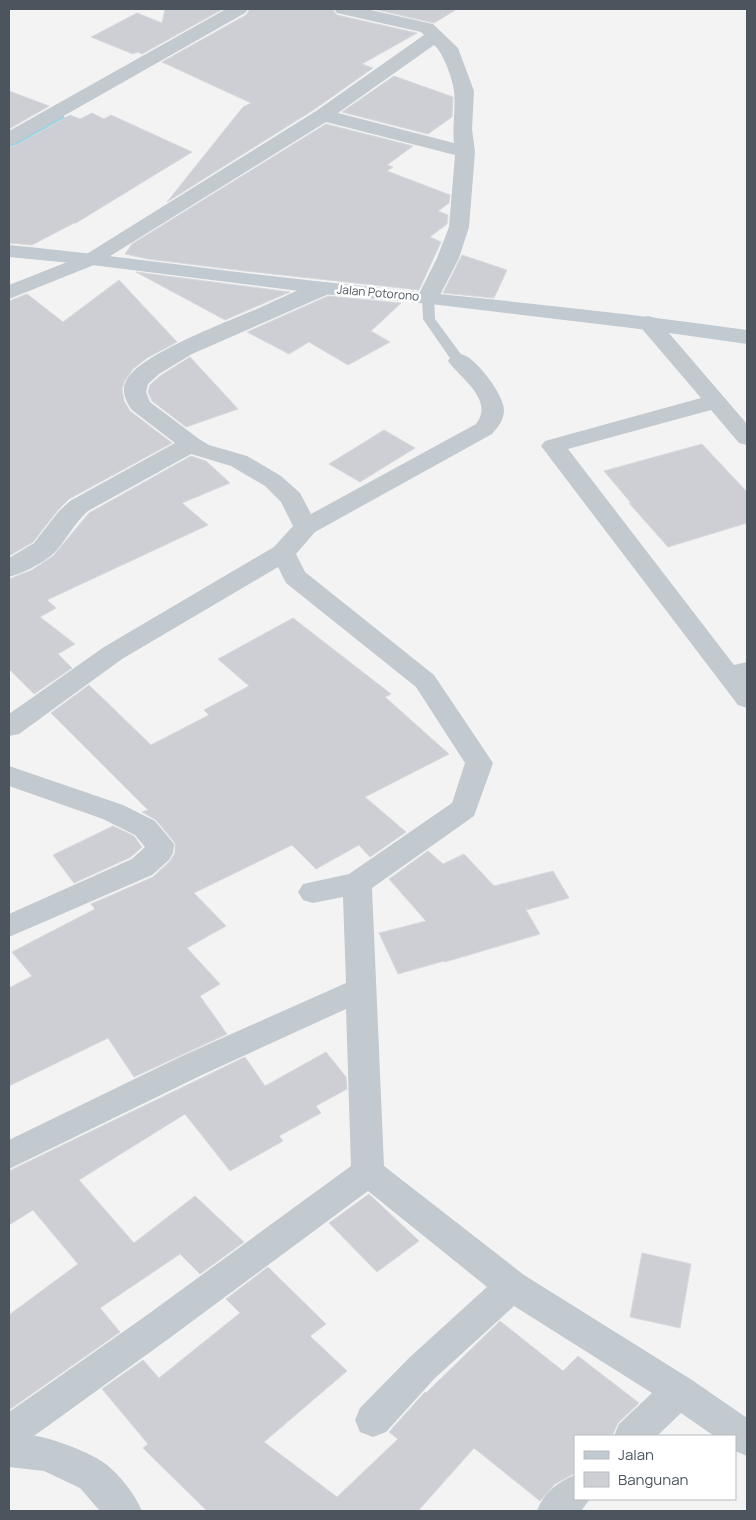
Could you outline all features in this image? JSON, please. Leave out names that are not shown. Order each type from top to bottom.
[{"type":"street","points":[[9,139],[239,9]]},
{"type":"street","points":[[343,9],[427,28],[450,48],[464,91],[462,130],[465,152],[459,227],[448,258],[428,298]]},
{"type":"street","points":[[9,293],[92,259],[323,115],[436,35]]},
{"type":"street","points":[[323,115],[465,152]]},
{"type":"street","name":"Jalan Potorono","points":[[9,250],[323,288],[648,323],[747,338]]},
{"type":"street","points":[[306,527],[291,498],[273,482],[239,461],[201,450],[191,444],[140,405],[136,392],[137,382],[151,369],[184,349],[323,288]]},
{"type":"street","points":[[648,323],[747,438]]},
{"type":"street","points":[[9,727],[113,653],[282,553],[306,527],[484,429],[492,418],[494,406],[487,392],[459,362]]},
{"type":"street","points":[[716,401],[553,446],[738,673],[747,699]]},
{"type":"street","points":[[9,569],[43,549],[68,516],[79,506],[191,444]]},
{"type":"street","points":[[282,553],[295,577],[425,681],[479,763],[464,809],[357,883],[313,892]]},
{"type":"street","points":[[9,776],[112,812],[145,828],[160,844],[159,853],[142,867],[9,926]]},
{"type":"street","points":[[357,883],[368,1172],[512,1286],[679,1390],[747,1439]]},
{"type":"street","points":[[9,1155],[193,1065],[362,989]]},
{"type":"street","points":[[9,1433],[159,1326],[368,1172]]},
{"type":"street","points":[[373,1420],[422,1368],[512,1286]]},
{"type":"street","points":[[633,1435],[679,1390]]},
{"type":"street","points":[[9,1450],[48,1454],[93,1476],[124,1511]]},
{"type":"street","points":[[555,1511],[574,1493]]},
{"type":"lane","points":[[428,298],[429,319],[459,362]]},
{"type":"building","points":[[165,9],[223,9],[142,54],[138,52],[133,54],[91,37],[137,13],[162,23]]},
{"type":"building","points":[[250,9],[332,9],[337,15],[417,33],[362,64],[373,68],[315,109],[167,202],[243,107],[251,103],[162,62],[246,15]]},
{"type":"building","points":[[373,9],[457,9],[434,23]]},
{"type":"building","points":[[394,76],[453,97],[452,117],[428,134],[342,112]]},
{"type":"building","points":[[9,91],[49,106],[9,129]]},
{"type":"building","points":[[92,113],[104,119],[111,115],[192,152],[76,223],[32,245],[9,243],[9,147],[17,145],[70,115],[80,119]]},
{"type":"building","points":[[326,124],[413,146],[387,165],[393,167],[387,171],[450,195],[449,203],[438,211],[448,215],[447,224],[430,237],[441,242],[419,290],[245,271],[148,259],[125,254],[132,244]]},
{"type":"building","points":[[462,255],[507,270],[494,298],[443,293]]},
{"type":"building","points":[[136,272],[290,292],[225,320]]},
{"type":"building","points":[[119,280],[177,342],[147,358],[133,369],[125,380],[122,389],[124,401],[130,411],[172,443],[69,499],[33,542],[9,556],[9,301],[27,294],[63,322]]},
{"type":"building","points":[[328,296],[401,303],[371,331],[390,342],[348,365],[309,342],[289,354],[247,332]]},
{"type":"building","points":[[190,357],[238,409],[186,427],[152,401],[148,392],[150,385],[160,376]]},
{"type":"building","points":[[384,430],[415,448],[360,482],[329,464]]},
{"type":"building","points":[[702,444],[747,492],[747,523],[668,547],[604,471]]},
{"type":"building","points":[[191,456],[206,461],[230,483],[182,503],[208,525],[47,600],[56,608],[40,617],[75,644],[58,654],[72,668],[34,694],[9,669],[9,579],[32,570],[53,556],[89,513]]},
{"type":"building","points":[[293,618],[391,694],[385,697],[449,754],[365,797],[406,832],[370,857],[359,845],[316,869],[292,845],[194,893],[226,926],[187,948],[220,984],[200,996],[227,1034],[134,1077],[108,1038],[9,1086],[9,988],[32,976],[12,952],[95,909],[91,904],[153,877],[170,861],[175,853],[175,843],[156,820],[142,812],[148,810],[51,713],[89,685],[151,745],[209,715],[204,710],[249,686],[218,659]]},
{"type":"building","points":[[113,826],[134,836],[142,847],[131,857],[74,883],[53,855]]},
{"type":"building","points":[[428,851],[443,864],[464,854],[494,886],[553,871],[569,898],[526,910],[540,934],[398,974],[379,933],[426,921],[389,879]]},
{"type":"building","points":[[326,1052],[346,1077],[347,1089],[316,1106],[321,1113],[279,1136],[283,1141],[230,1171],[185,1114],[79,1180],[134,1243],[195,1196],[244,1242],[200,1274],[180,1254],[100,1308],[120,1332],[9,1410],[9,1315],[78,1264],[33,1210],[9,1225],[9,1171],[245,1057],[265,1086]]},
{"type":"building","points":[[369,1194],[419,1241],[377,1272],[329,1223]]},
{"type":"building","points":[[642,1253],[691,1264],[680,1328],[630,1317]]},
{"type":"building","points":[[268,1267],[326,1324],[310,1336],[347,1371],[264,1442],[337,1497],[398,1439],[389,1432],[425,1392],[500,1321],[563,1371],[578,1356],[639,1403],[618,1423],[612,1435],[574,1435],[574,1474],[555,1484],[540,1501],[474,1448],[418,1511],[207,1511],[143,1448],[148,1444],[102,1389],[143,1360],[159,1378],[240,1313],[226,1299]]},
{"type":"waterway","points":[[9,148],[61,117]]}]
